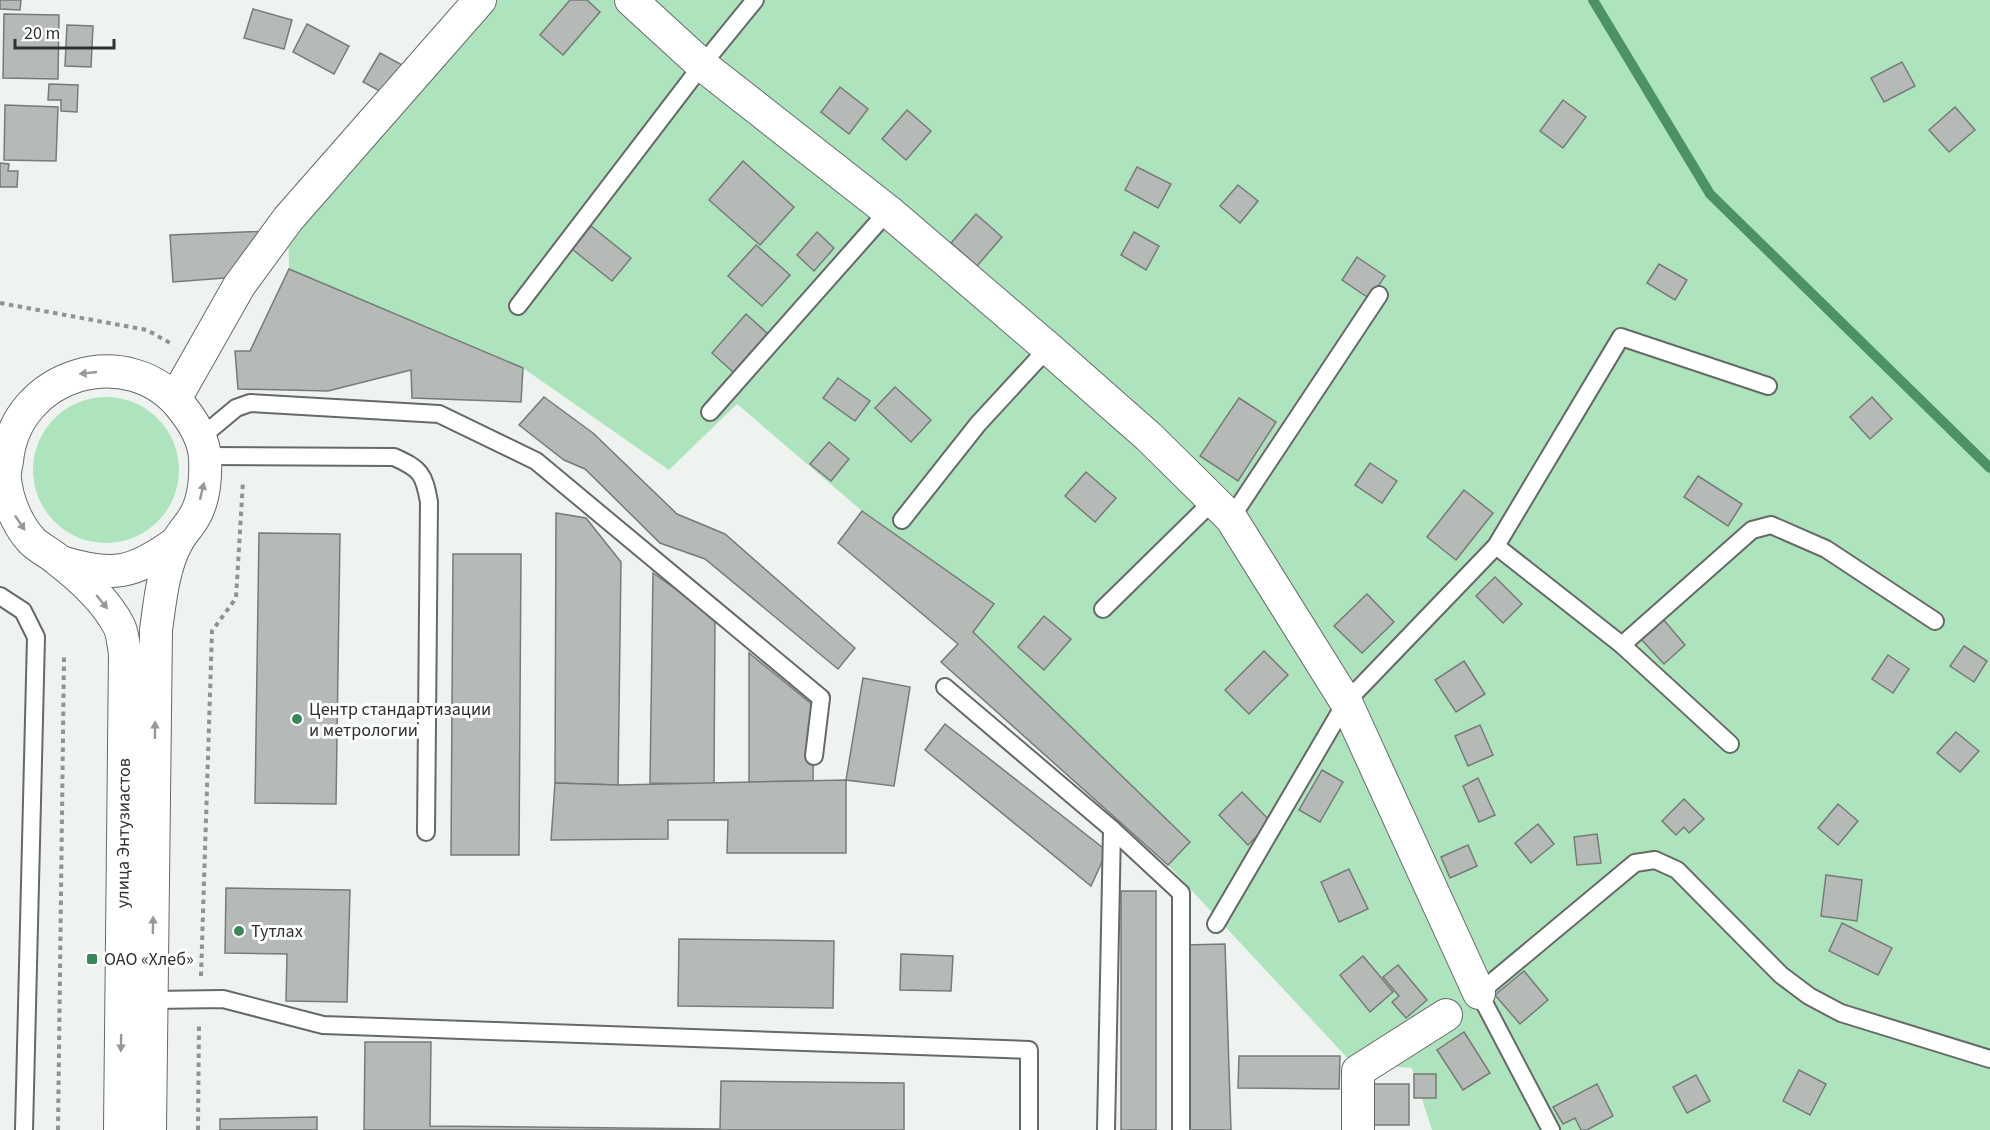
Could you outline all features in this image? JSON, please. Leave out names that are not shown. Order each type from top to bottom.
[{"type":"street","points":[[175,399],[239,286],[288,219],[480,0]]},
{"type":"street","points":[[631,0],[702,65],[888,211],[1048,348],[1149,436],[1223,509],[1346,702],[1479,993]]},
{"type":"street","name":"улица Энтузиастов","points":[[120,1130],[137,1000],[156,630],[163,583],[177,542],[195,517],[205,487],[203,447],[192,420],[175,399],[146,379],[113,371],[79,374],[47,389],[23,413],[8,444],[5,479],[13,512],[32,541],[60,561],[101,600],[120,628],[125,653],[137,1000],[150,1130]]},
{"type":"street","name":"улица Энтузиастов","points":[[60,561],[90,571],[122,571],[151,561],[177,542]]},
{"type":"street","points":[[1358,1130],[1358,1071],[1446,1015]]},
{"type":"lane","points":[[518,306],[702,65],[755,0]]},
{"type":"lane","points":[[710,412],[888,211]]},
{"type":"lane","points":[[1103,609],[1223,509],[1379,295]]},
{"type":"lane","points":[[1216,924],[1346,702],[1496,546],[1621,337],[1768,386]]},
{"type":"lane","points":[[902,520],[978,424],[1048,348]]},
{"type":"lane","points":[[426,832],[429,502],[425,481],[414,466],[394,457],[244,456],[203,447],[236,408],[250,403],[439,414],[536,461],[821,698],[814,756]]},
{"type":"lane","points":[[1622,645],[1752,530],[1771,525],[1826,549],[1935,621]]},
{"type":"lane","points":[[1496,546],[1622,645],[1730,744]]},
{"type":"lane","points":[[0,596],[23,611],[36,637],[24,1130]]},
{"type":"lane","points":[[945,687],[1112,829],[1181,893],[1181,1130]]},
{"type":"lane","points":[[1106,1130],[1112,829]]},
{"type":"lane","points":[[1551,1130],[1479,993],[1635,863],[1656,860],[1677,870],[1781,975],[1809,996],[1841,1012],[1990,1059]]},
{"type":"lane","points":[[137,1000],[223,999],[323,1025],[1029,1050],[1029,1130]]},
{"type":"path","points":[[201,974],[212,631],[236,598],[244,456]]},
{"type":"path","points":[[36,637],[57,646],[64,657],[58,1130]]},
{"type":"path","points":[[198,1130],[200,1013]]},
{"type":"green space","points":[[480,0],[1990,0],[1990,1130],[1432,1130],[1412,1068],[1352,1063],[1168,865],[1189,842],[973,632],[862,511],[737,404],[669,470],[523,368],[289,269],[288,219]]},
{"type":"green space","points":[[106,397],[134,402],[158,418],[174,442],[179,470],[174,498],[158,522],[134,538],[106,543],[78,538],[54,522],[38,498],[33,470],[38,442],[54,418],[78,402]]},
{"type":"building","points":[[0,0],[21,0],[20,10],[0,9]]},
{"type":"building","points":[[570,0],[587,0],[600,12],[563,55],[540,35]]},
{"type":"building","points":[[253,9],[292,20],[284,49],[244,38]]},
{"type":"building","points":[[4,14],[59,15],[58,79],[3,78]]},
{"type":"building","points":[[307,24],[349,46],[334,74],[293,52]]},
{"type":"building","points":[[67,25],[93,26],[91,67],[65,66]]},
{"type":"building","points":[[380,53],[404,66],[387,95],[363,82]]},
{"type":"building","points":[[1902,62],[1915,86],[1884,102],[1871,78]]},
{"type":"building","points":[[49,84],[78,85],[77,112],[61,111],[61,100],[48,100]]},
{"type":"building","points":[[840,87],[868,109],[849,134],[821,112]]},
{"type":"building","points":[[1563,100],[1586,117],[1563,148],[1540,131]]},
{"type":"building","points":[[5,105],[58,107],[56,161],[4,160]]},
{"type":"building","points":[[1955,107],[1975,130],[1949,152],[1929,130]]},
{"type":"building","points":[[907,110],[931,131],[906,160],[882,139]]},
{"type":"building","points":[[743,161],[794,207],[760,245],[709,200]]},
{"type":"building","points":[[0,163],[9,164],[8,171],[18,171],[17,187],[0,187]]},
{"type":"building","points":[[1137,167],[1171,184],[1158,208],[1125,190]]},
{"type":"building","points":[[1238,185],[1258,201],[1240,223],[1220,206]]},
{"type":"building","points":[[976,214],[1002,237],[977,266],[951,243]]},
{"type":"building","points":[[591,226],[631,258],[612,281],[572,249]]},
{"type":"building","points":[[271,231],[238,277],[173,282],[170,235]]},
{"type":"building","points":[[817,232],[834,248],[814,271],[797,255]]},
{"type":"building","points":[[1134,232],[1159,246],[1146,270],[1121,255]]},
{"type":"building","points":[[756,245],[790,275],[762,306],[728,276]]},
{"type":"building","points":[[1357,257],[1385,276],[1370,299],[1342,280]]},
{"type":"building","points":[[1659,264],[1687,280],[1675,300],[1647,283]]},
{"type":"building","points":[[289,269],[523,368],[521,402],[412,398],[411,370],[328,391],[238,389],[235,351],[250,351]]},
{"type":"building","points":[[746,314],[768,334],[734,373],[712,353]]},
{"type":"building","points":[[838,378],[870,401],[855,421],[823,398]]},
{"type":"building","points":[[895,387],[931,420],[911,442],[875,408]]},
{"type":"building","points":[[544,397],[593,433],[677,514],[725,534],[855,648],[838,669],[705,559],[660,543],[585,469],[564,460],[519,425]]},
{"type":"building","points":[[1872,397],[1892,419],[1870,439],[1850,417]]},
{"type":"building","points":[[1239,398],[1276,422],[1238,481],[1200,456]]},
{"type":"building","points":[[829,442],[849,459],[831,481],[810,464]]},
{"type":"building","points":[[1370,463],[1397,481],[1382,503],[1355,485]]},
{"type":"building","points":[[1086,472],[1116,498],[1095,522],[1065,496]]},
{"type":"building","points":[[1698,476],[1742,504],[1728,526],[1684,497]]},
{"type":"building","points":[[1464,490],[1493,513],[1456,560],[1427,537]]},
{"type":"building","points":[[862,511],[994,604],[973,632],[1190,842],[1168,865],[941,662],[958,644],[838,543]]},
{"type":"building","points":[[556,513],[586,518],[621,562],[618,785],[555,783]]},
{"type":"building","name":"Центр стандартизации и метрологии","points":[[259,533],[340,534],[336,804],[255,803]]},
{"type":"building","points":[[453,554],[521,554],[519,855],[451,855]]},
{"type":"building","points":[[653,573],[715,617],[714,784],[650,783]]},
{"type":"building","points":[[1495,577],[1522,604],[1503,623],[1476,596]]},
{"type":"building","points":[[1367,594],[1394,622],[1362,653],[1334,626]]},
{"type":"building","points":[[1044,616],[1071,639],[1044,670],[1018,647]]},
{"type":"building","points":[[1662,618],[1685,645],[1664,664],[1640,638]]},
{"type":"building","points":[[1964,646],[1987,661],[1974,682],[1950,666]]},
{"type":"building","points":[[1264,651],[1288,675],[1249,714],[1225,690]]},
{"type":"building","points":[[749,653],[814,706],[813,781],[749,782]]},
{"type":"building","points":[[1888,655],[1909,669],[1893,693],[1872,679]]},
{"type":"building","points":[[1464,661],[1485,694],[1456,712],[1435,680]]},
{"type":"building","points":[[863,678],[910,687],[894,786],[846,780]]},
{"type":"building","points":[[945,724],[1107,851],[1091,886],[925,750]]},
{"type":"building","points":[[1480,725],[1493,755],[1468,766],[1455,736]]},
{"type":"building","points":[[1956,732],[1979,751],[1960,772],[1937,753]]},
{"type":"building","points":[[1322,770],[1343,782],[1320,822],[1299,810]]},
{"type":"building","points":[[1478,778],[1495,815],[1479,822],[1463,786]]},
{"type":"building","points":[[846,780],[846,853],[727,853],[728,820],[668,820],[668,839],[551,840],[555,783],[618,785]]},
{"type":"building","points":[[1242,792],[1271,822],[1248,845],[1219,815]]},
{"type":"building","points":[[1684,799],[1704,819],[1689,833],[1684,827],[1676,835],[1662,821]]},
{"type":"building","points":[[1838,804],[1858,821],[1838,845],[1818,828]]},
{"type":"building","points":[[1538,824],[1554,844],[1531,863],[1515,843]]},
{"type":"building","points":[[1597,834],[1601,863],[1577,865],[1574,837]]},
{"type":"building","points":[[1468,845],[1477,866],[1450,878],[1441,857]]},
{"type":"building","points":[[1349,869],[1368,909],[1339,922],[1321,882]]},
{"type":"building","points":[[1826,875],[1862,880],[1857,921],[1821,916]]},
{"type":"building","points":[[226,888],[350,890],[347,1002],[286,1001],[287,954],[225,953]]},
{"type":"building","points":[[1121,891],[1156,891],[1156,1130],[1121,1130]]},
{"type":"building","points":[[1842,923],[1892,948],[1878,975],[1829,951]]},
{"type":"building","points":[[679,939],[834,941],[833,1008],[678,1006]]},
{"type":"building","points":[[1225,944],[1231,1130],[1190,1130],[1184,945]]},
{"type":"building","points":[[901,954],[953,956],[951,991],[900,990]]},
{"type":"building","points":[[1363,956],[1393,992],[1370,1012],[1340,975]]},
{"type":"building","points":[[1398,965],[1427,1000],[1406,1018],[1392,1002],[1399,996],[1383,977]]},
{"type":"building","points":[[1524,971],[1548,1000],[1520,1024],[1495,995]]},
{"type":"building","points":[[1464,1032],[1490,1073],[1463,1090],[1437,1050]]},
{"type":"building","points":[[365,1042],[431,1042],[430,1126],[720,1129],[721,1081],[904,1083],[904,1130],[364,1130]]},
{"type":"building","points":[[1239,1056],[1340,1056],[1339,1089],[1238,1088]]},
{"type":"building","points":[[1799,1070],[1826,1084],[1810,1115],[1783,1101]]},
{"type":"building","points":[[1414,1074],[1436,1074],[1436,1098],[1414,1098]]},
{"type":"building","points":[[1696,1075],[1710,1101],[1687,1113],[1673,1087]]},
{"type":"building","points":[[1366,1084],[1409,1084],[1409,1125],[1366,1125]]},
{"type":"building","points":[[1597,1084],[1613,1116],[1587,1130],[1581,1130],[1575,1118],[1563,1124],[1553,1107]]},
{"type":"building","points":[[317,1117],[317,1130],[220,1130],[220,1119]]},
{"type":"waterway","points":[[1593,0],[1710,194],[1990,468]]},
{"type":"place","name":"Центр стандартизации и метрологии","points":[[297,719]]},
{"type":"place","name":"Тутлах","points":[[239,931]]},
{"type":"place","name":"ОАО «Хлеб»","points":[[92,959]]}]
